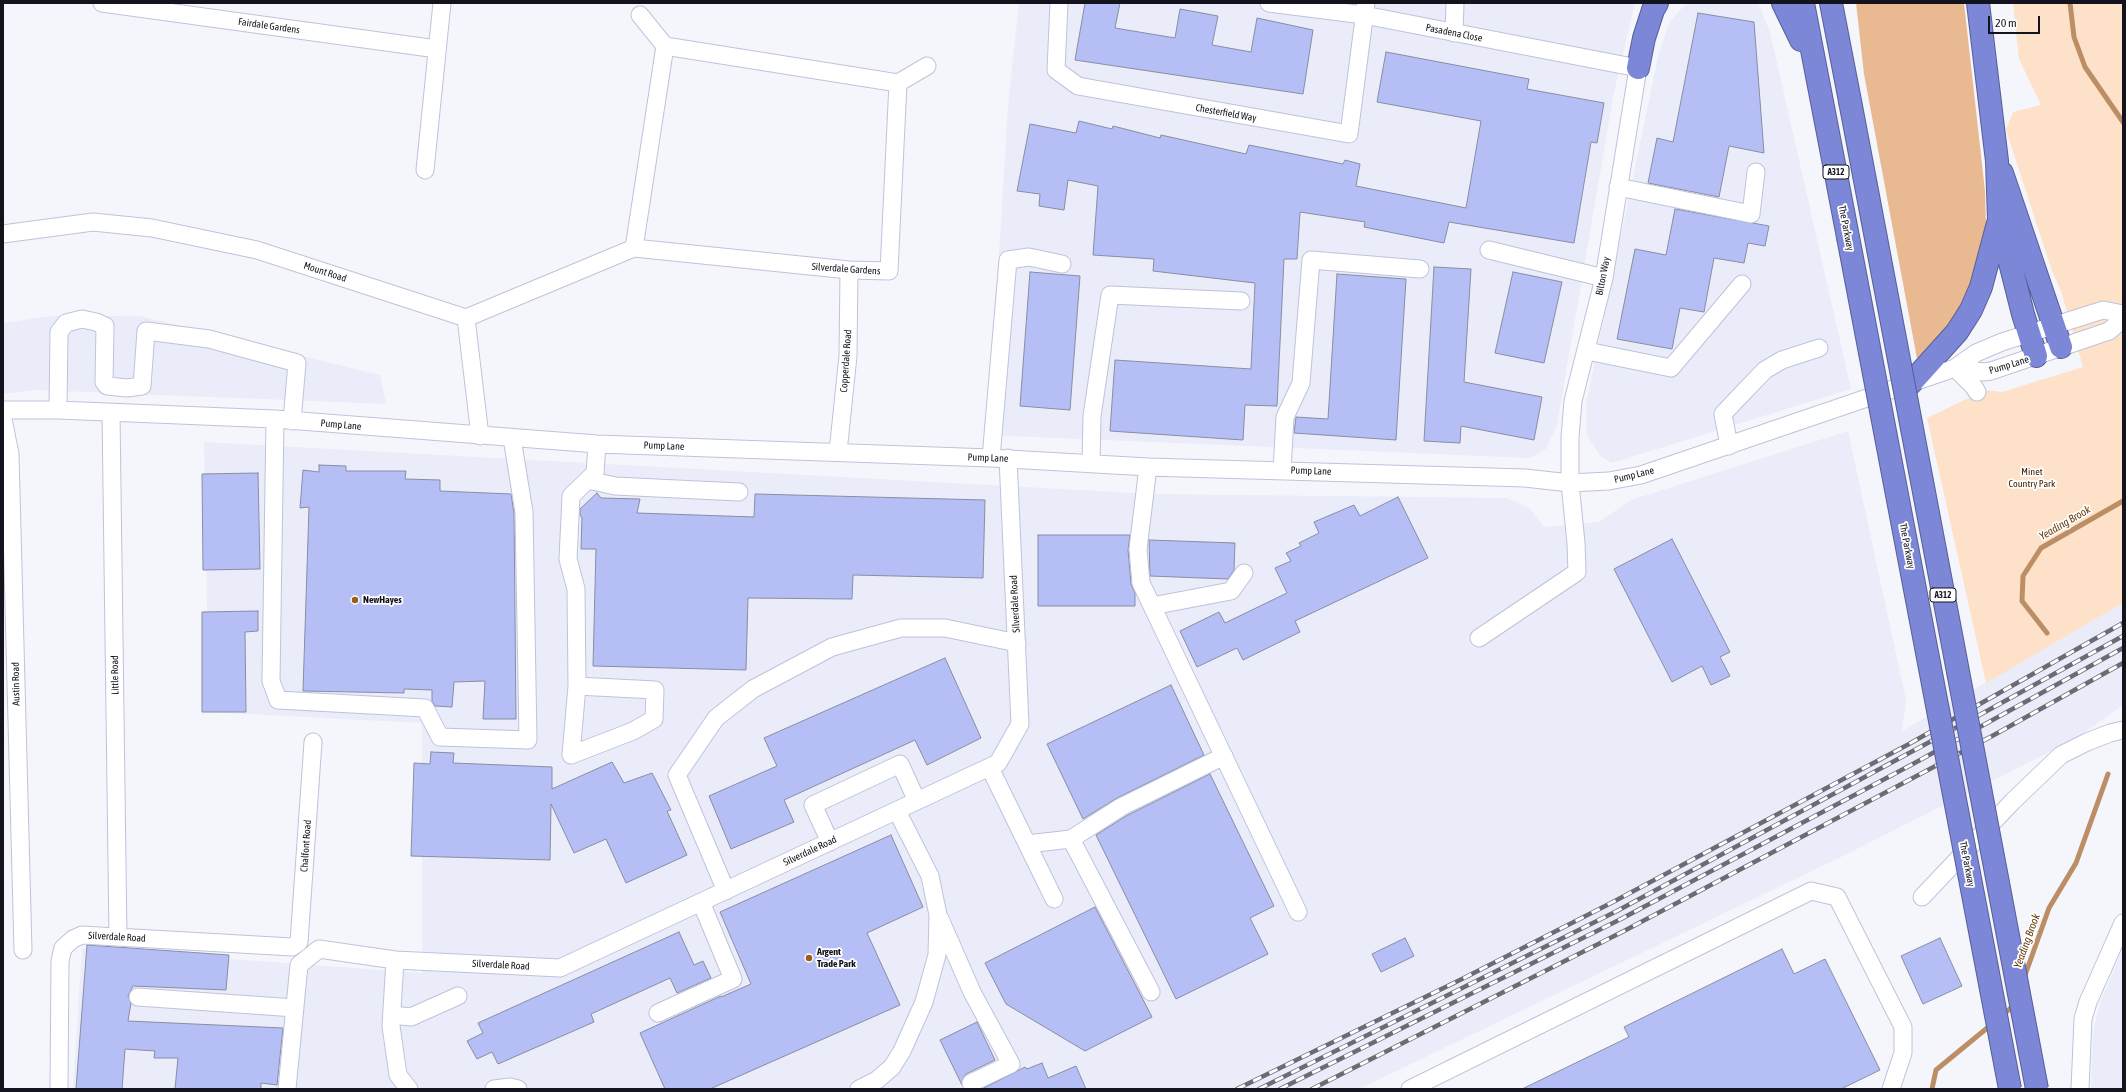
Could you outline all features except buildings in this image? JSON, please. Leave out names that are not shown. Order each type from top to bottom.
[{"type":"highway","points":[[1638,68],[1644,38],[1653,10],[1657,3]]},
{"type":"highway","points":[[1784,3],[1795,23],[1818,82]]},
{"type":"highway","name":"The Parkway","points":[[1803,3],[1824,106],[2010,1089]]},
{"type":"highway","name":"A312","points":[[1831,3],[2037,1089]]},
{"type":"highway","points":[[1978,3],[1997,161],[1999,219],[2036,356]]},
{"type":"highway","points":[[1997,161],[2011,196],[2061,347]]},
{"type":"highway","points":[[1911,383],[1957,332],[1971,310],[1981,287],[1999,219]]},
{"type":"street","name":"Fairdale Gardens","points":[[102,3],[436,49]]},
{"type":"street","points":[[425,170],[436,49],[442,3]]},
{"type":"street","name":"Chesterfield Way","points":[[1059,3],[1056,70],[1078,86],[1349,134],[1365,9]]},
{"type":"street","name":"Pasadena Close","points":[[1269,3],[1365,9],[1454,33],[1638,68]]},
{"type":"street","points":[[1454,33],[1455,3]]},
{"type":"street","points":[[640,15],[665,46],[898,83],[927,66]]},
{"type":"street","points":[[480,436],[466,318],[634,248],[665,46]]},
{"type":"street","name":"Bilton Way","points":[[1479,638],[1577,572],[1576,543],[1570,483],[1570,437],[1573,401],[1604,278],[1638,68]]},
{"type":"street","name":"Silverdale Gardens","points":[[634,248],[849,270],[889,271],[898,83]]},
{"type":"street","points":[[1618,187],[1751,214],[1756,172]]},
{"type":"street","name":"Mount Road","points":[[3,234],[93,222],[152,228],[257,250],[466,318]]},
{"type":"street","points":[[1489,250],[1604,278]]},
{"type":"street","points":[[991,458],[1008,260],[1029,257],[1062,264]]},
{"type":"street","points":[[1282,470],[1285,417],[1301,383],[1311,260],[1420,269]]},
{"type":"street","name":"Copperdale Road","points":[[838,452],[848,356],[849,270]]},
{"type":"street","points":[[1586,351],[1671,368],[1742,284]]},
{"type":"street","points":[[1091,463],[1092,416],[1110,295],[1241,301]]},
{"type":"street","name":"Pump Lane","points":[[3,410],[58,410],[275,419],[597,444],[1008,458],[1148,466],[1525,478],[1570,483],[1609,481],[1641,475],[1955,368],[1976,353],[1990,346],[2103,310],[2123,314]]},
{"type":"street","name":"Pump Lane","points":[[1955,368],[1983,372],[2109,331],[2123,318]]},
{"type":"street","points":[[58,410],[59,332],[66,323],[82,319],[96,322],[105,326],[104,382],[107,386],[127,388],[142,386],[146,331],[209,339],[297,363],[292,421]]},
{"type":"street","points":[[1729,446],[1722,414],[1765,370],[1782,360],[1819,348]]},
{"type":"street","points":[[1955,368],[1974,387],[1976,392]]},
{"type":"street","name":"Little Road","points":[[111,413],[118,937]]},
{"type":"street","name":"Austin Road","points":[[3,419],[10,454],[23,950]]},
{"type":"street","points":[[275,419],[272,681],[278,700],[424,708],[440,737],[528,740],[524,512],[512,438]]},
{"type":"street","points":[[577,686],[655,690],[654,719],[633,731],[571,755],[577,686],[576,589],[568,559],[571,496],[595,473],[597,444]]},
{"type":"street","name":"Silverdale Road","points":[[295,1008],[299,965],[319,949],[395,960],[560,968],[998,763],[1020,724],[1008,458]]},
{"type":"street","points":[[1148,466],[1138,549],[1141,582],[1298,912]]},
{"type":"street","points":[[588,480],[615,486],[739,492]]},
{"type":"street","points":[[1152,606],[1231,591],[1244,573]]},
{"type":"street","points":[[726,891],[676,775],[716,718],[753,689],[832,647],[901,628],[945,628],[1017,643]]},
{"type":"street","points":[[1922,897],[2013,801],[2061,755],[2087,742],[2110,733],[2123,730]]},
{"type":"street","name":"Chalfont Road","points":[[292,947],[299,942],[313,742]]},
{"type":"street","points":[[1027,844],[1071,839],[1121,807],[1224,756]]},
{"type":"street","points":[[830,842],[813,805],[853,786],[900,764],[917,801]]},
{"type":"street","points":[[990,768],[1054,899]]},
{"type":"street","points":[[897,811],[930,876],[938,915],[972,992],[1011,1064],[971,1083]]},
{"type":"street","points":[[1071,839],[1151,992]]},
{"type":"street","points":[[1410,1089],[1811,891],[1837,897],[1903,1027],[1903,1053],[1891,1089]]},
{"type":"street","points":[[658,1014],[733,979],[701,902]]},
{"type":"street","points":[[859,1089],[877,1080],[892,1067],[902,1051],[924,1002],[937,955],[938,915]]},
{"type":"street","points":[[2080,1089],[2083,1019],[2088,1002],[2123,923]]},
{"type":"street","name":"Silverdale Road","points":[[59,1089],[60,961],[63,948],[73,939],[82,935],[292,947]]},
{"type":"street","points":[[395,960],[392,1026],[397,1082],[409,1089]]},
{"type":"street","points":[[392,1015],[411,1017],[458,996]]},
{"type":"street","points":[[138,997],[295,1008],[287,1089]]},
{"type":"street","points":[[494,1089],[510,1087],[518,1089]]},
{"type":"shaded area","points":[[1019,3],[1635,3],[1614,92],[1557,425],[1546,449],[1530,458],[986,435],[993,356],[1008,105]]},
{"type":"shaded area","points":[[1687,3],[1758,3],[1770,32],[1851,389],[1612,463],[1600,456],[1587,435],[1586,404],[1659,52],[1670,21]]},
{"type":"shaded area","points":[[1856,3],[1964,3],[1985,191],[1986,225],[1965,308],[1918,364],[1864,74]]},
{"type":"shaded area","points":[[50,316],[140,316],[380,375],[386,404],[36,390],[3,394],[3,323]]},
{"type":"shaded area","points":[[1848,431],[1906,700],[1902,731],[2123,603],[2123,705],[2077,738],[1841,857],[1359,1089],[73,1089],[82,948],[422,973],[422,723],[209,712],[204,442],[1153,494],[1507,498],[1529,508],[1544,527],[1599,522],[1631,500]]},
{"type":"shaded area","points":[[2123,949],[2123,1089],[2091,1089],[2093,1032],[2100,1003]]},
{"type":"green space","name":"Minet Country Park","points":[[2013,3],[2123,3],[2123,603],[1986,683],[1927,418],[1985,390],[2002,392],[2083,367],[2061,291],[2052,271],[2006,130],[2013,112],[2041,105],[2019,59]]},
{"type":"waterway","points":[[2070,3],[2074,37],[2085,67],[2123,122]]},
{"type":"waterway","name":"Yeading Brook","points":[[2047,633],[2022,601],[2023,576],[2041,548],[2123,501]]},
{"type":"waterway","name":"Yeading Brook","points":[[2024,978],[2049,908],[2076,863],[2108,774]]},
{"type":"waterway","name":"Yeading Brook","points":[[2002,1016],[2015,1004]]},
{"type":"waterway","name":"Yeading Brook","points":[[1932,1089],[1936,1070],[1992,1024]]},
{"type":"railway","points":[[1237,1089],[1462,979],[1613,902],[1909,744],[2123,623]]},
{"type":"railway","points":[[1259,1089],[1617,911],[2123,636]]},
{"type":"railway","points":[[1280,1089],[1621,919],[1911,765],[2123,648]]},
{"type":"railway","points":[[1312,1089],[1624,931],[1994,735],[2123,663]]},
{"type":"place","name":"NewHayes","points":[[355,600]]},
{"type":"place","name":"Argent Trade Park","points":[[809,958]]}]
